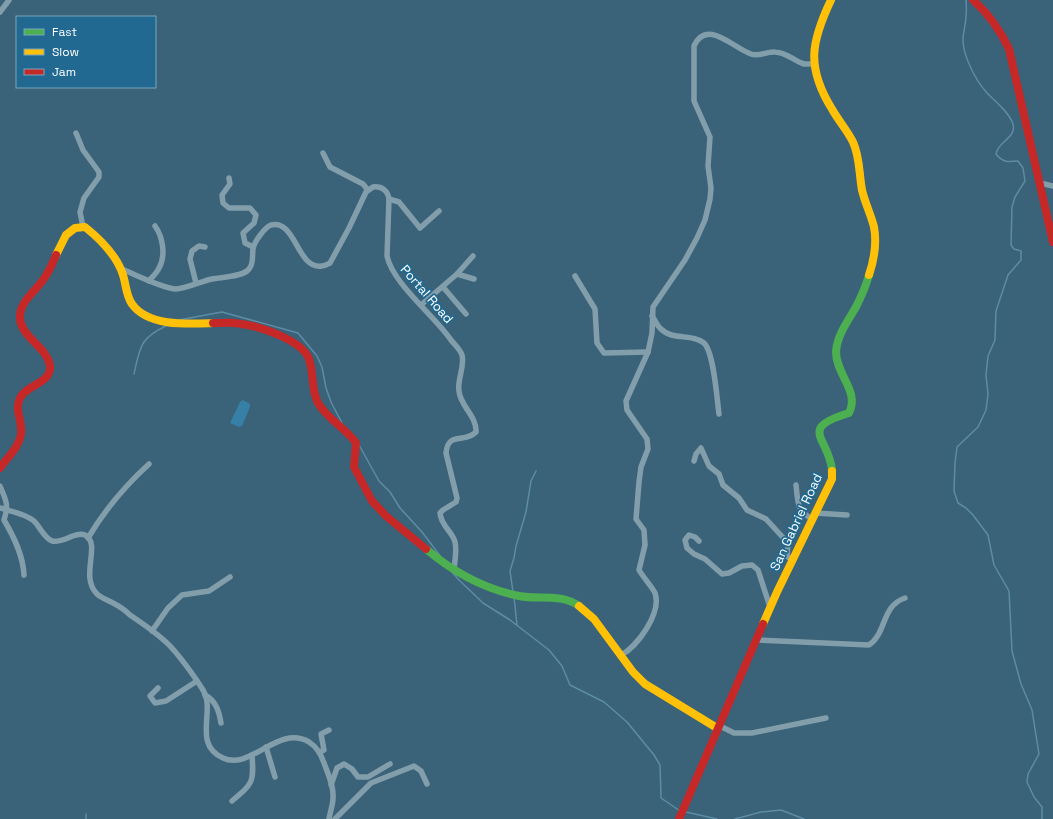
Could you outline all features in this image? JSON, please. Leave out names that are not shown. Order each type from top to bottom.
[{"type":"street","points":[[0,12],[9,0]]},
{"type":"street","name":"San Gabriel Road","points":[[679,819],[770,607],[832,479],[832,467],[829,456],[820,439],[819,430],[824,422],[849,414],[853,407],[853,398],[839,369],[837,343],[841,332],[866,284],[874,263],[875,247],[874,229],[862,188],[857,152],[847,130],[821,91],[813,64],[814,41],[818,28],[831,0]]},
{"type":"street","points":[[973,0],[982,7],[992,19],[1001,32],[1009,49],[1053,242]]},
{"type":"street","points":[[621,655],[643,634],[652,619],[655,609],[655,594],[639,570],[645,545],[644,530],[636,518],[641,467],[648,449],[647,439],[627,410],[626,401],[648,352],[652,333],[652,307],[685,260],[697,238],[705,220],[710,199],[711,188],[708,166],[710,137],[694,101],[694,46],[697,39],[711,33],[758,56],[776,52],[804,64],[813,64]]},
{"type":"street","points":[[76,134],[83,150],[99,172],[99,177],[84,198],[80,212],[83,227]]},
{"type":"street","points":[[323,153],[330,167],[363,184],[368,190]]},
{"type":"street","points":[[229,178],[230,184],[222,195],[223,203],[229,208],[250,208],[256,215],[254,224],[243,233],[245,243],[253,247]]},
{"type":"street","points":[[1040,183],[1053,186]]},
{"type":"street","points":[[122,269],[149,281],[177,289],[211,279],[245,273],[251,268],[253,247],[264,229],[272,225],[279,226],[287,230],[304,258],[311,264],[321,267],[330,263],[368,190],[373,187],[381,187],[387,192],[389,200],[399,202],[420,228],[439,211]]},
{"type":"street","name":"Portal Road","points":[[389,200],[387,256],[389,265],[398,279],[448,335],[461,353],[463,366],[459,391],[462,401],[476,427],[476,432],[472,437],[449,441],[447,445],[446,453],[457,498],[456,502],[443,510],[440,514],[440,518],[455,542],[456,550],[454,568]]},
{"type":"street","points":[[149,281],[159,268],[163,254],[159,231],[155,226]]},
{"type":"street","points":[[0,468],[20,438],[21,431],[18,408],[20,397],[26,390],[46,377],[50,367],[46,358],[21,325],[19,318],[21,311],[26,301],[45,278],[66,235],[75,228],[83,227],[91,231],[97,237],[122,269],[130,303],[145,315],[165,324],[201,325],[235,323],[252,326],[281,336],[303,349],[308,358],[313,391],[317,402],[332,420],[356,443],[354,467],[372,501],[386,516],[439,560],[486,586],[501,591],[522,596],[556,597],[576,604],[594,620],[633,672],[651,689],[718,727],[734,733],[752,733],[826,718]]},
{"type":"street","points":[[196,283],[190,259],[192,251],[199,246],[205,247]]},
{"type":"street","points":[[421,305],[457,274],[473,256]]},
{"type":"street","points":[[457,274],[474,279]]},
{"type":"street","points":[[575,276],[595,309],[597,343],[604,353],[648,352]]},
{"type":"street","points":[[443,286],[466,314]]},
{"type":"street","points":[[652,316],[661,330],[676,337],[693,338],[704,344],[711,357],[719,414]]},
{"type":"street","points":[[694,461],[696,454],[701,448],[709,466],[719,474],[723,485],[739,498],[747,510],[766,519],[788,543],[787,556],[792,560]]},
{"type":"street","points":[[88,538],[108,509],[148,464]]},
{"type":"street","points":[[796,485],[799,505],[804,514],[814,516],[847,515]]},
{"type":"street","points":[[0,486],[7,503],[7,510],[4,520],[14,538],[23,564],[24,575]]},
{"type":"street","points":[[0,508],[31,519],[51,540],[56,541],[77,535],[88,538],[92,546],[89,578],[93,590],[99,596],[118,606],[167,643],[197,681],[205,695],[206,738],[211,748],[218,755],[229,760],[246,758],[285,739],[295,738],[306,740],[313,744],[320,752],[331,785],[333,798],[329,819]]},
{"type":"street","points":[[699,540],[695,537],[689,536],[685,540],[687,548],[694,554],[705,559],[722,574],[729,573],[742,566],[752,565],[758,570],[770,607]]},
{"type":"street","points":[[152,631],[168,608],[182,595],[209,591],[230,577]]},
{"type":"street","points":[[756,640],[869,645],[875,642],[889,610],[897,601],[905,598]]},
{"type":"street","points":[[158,688],[150,696],[155,703],[166,702],[197,681]]},
{"type":"street","points":[[205,695],[212,698],[219,712],[221,723]]},
{"type":"street","points":[[320,752],[324,750],[321,734],[329,730]]},
{"type":"street","points":[[266,747],[275,777]]},
{"type":"street","points":[[232,801],[247,788],[254,776],[252,755]]},
{"type":"street","points":[[331,785],[337,768],[344,764],[352,769],[358,777],[368,777],[390,764]]},
{"type":"street","points":[[334,819],[371,784],[414,766],[422,770],[428,784]]},
{"type":"shaded area","points":[[243,400],[250,404],[250,407],[242,426],[239,427],[230,423],[240,402]]},
{"type":"waterway","points":[[966,0],[963,40],[968,61],[983,88],[1005,111],[1013,124],[1012,133],[1000,146],[996,154],[1009,162],[1018,161],[1023,168],[1025,181],[1015,197],[1012,207],[1011,245],[1014,249],[1021,251],[1021,260],[1008,275],[996,311],[995,340],[988,356],[986,375],[988,394],[986,410],[978,427],[957,447],[954,491],[958,503],[973,515],[988,535],[994,565],[1009,591],[1012,651],[1021,684],[1032,710],[1039,754],[1028,774],[1027,782],[1034,797],[1042,807],[1042,819]]},
{"type":"waterway","points":[[179,320],[222,312],[298,333],[317,356],[322,367],[326,388],[331,402],[343,425]]},
{"type":"waterway","points":[[134,374],[142,344],[157,330],[166,326]]},
{"type":"waterway","points":[[359,445],[379,481],[390,492],[400,508],[422,532],[441,557]]},
{"type":"waterway","points":[[513,592],[510,571],[526,512],[531,481],[536,471]]},
{"type":"waterway","points":[[450,570],[483,603],[510,620],[549,650],[562,666],[570,685],[604,702],[627,722],[654,755],[660,765],[661,798],[680,811]]},
{"type":"waterway","points":[[514,597],[517,625]]},
{"type":"waterway","points":[[735,819],[761,812],[781,810],[804,819]]},
{"type":"waterway","points":[[686,812],[717,819]]},
{"type":"waterway","points":[[86,814],[86,819]]},
{"type":"traffic: fast","points":[[832,471],[830,460],[820,436],[820,430],[824,424],[849,413],[852,405],[850,390],[837,360],[836,352],[838,340],[843,328],[862,295],[869,275]]},
{"type":"traffic: fast","points":[[426,549],[458,572],[494,589],[519,596],[557,598],[572,602],[579,606]]},
{"type":"traffic: slow","points":[[831,0],[819,29],[814,54],[815,67],[818,80],[824,94],[834,113],[851,138],[857,154],[862,190],[873,222],[875,233],[874,251],[869,275]]},
{"type":"traffic: slow","points":[[56,255],[66,235],[75,228],[85,227],[102,242],[117,261],[123,275],[130,301],[139,311],[148,317],[170,322],[192,324],[213,323]]},
{"type":"traffic: slow","points":[[763,624],[832,479],[832,471]]},
{"type":"traffic: slow","points":[[579,606],[594,619],[633,672],[645,684],[717,728]]},
{"type":"traffic: jam","points":[[973,0],[994,23],[1009,49],[1053,242]]},
{"type":"traffic: jam","points":[[0,468],[20,439],[21,425],[18,412],[18,402],[20,398],[28,390],[43,380],[50,372],[48,359],[23,329],[20,315],[23,304],[47,274],[56,255]]},
{"type":"traffic: jam","points":[[213,323],[249,325],[269,331],[289,340],[305,352],[311,364],[314,393],[318,403],[322,409],[356,443],[354,467],[372,501],[386,516],[426,549]]},
{"type":"traffic: jam","points":[[679,819],[763,624]]}]
